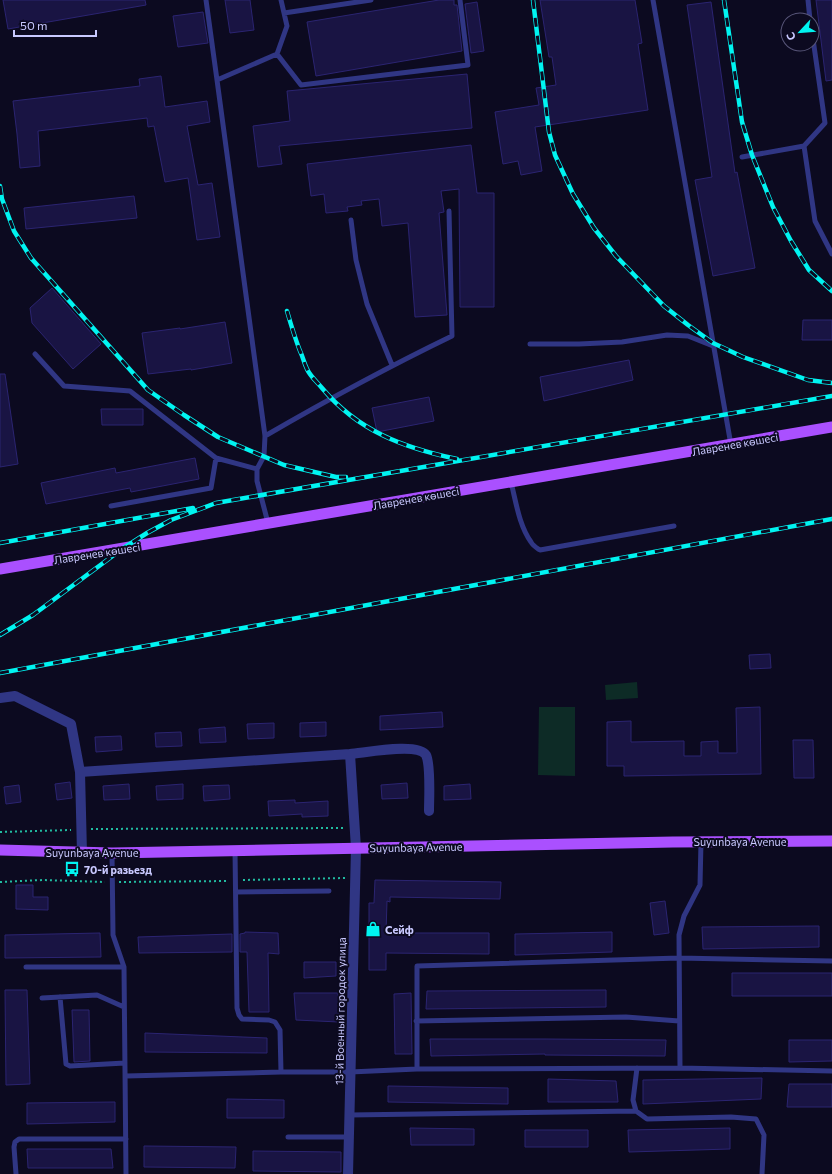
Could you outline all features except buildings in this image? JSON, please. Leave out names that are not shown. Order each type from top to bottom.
[{"type":"main road","name":"Лавренев көшесі","points":[[0,569],[832,427]]},
{"type":"main road","name":"Suyunbaya Avenue","points":[[0,850],[112,853],[701,841],[832,841]]},
{"type":"street","points":[[0,698],[15,696],[71,724],[80,772],[82,853]]},
{"type":"street","points":[[80,772],[404,749],[417,750],[425,754],[428,762],[429,811]]},
{"type":"street","name":"13-й Военный городок улица","points":[[348,1174],[356,848],[350,754]]},
{"type":"lane","points":[[206,0],[265,436],[264,456],[257,469],[257,481],[268,523]]},
{"type":"lane","points":[[217,80],[277,54],[287,26],[281,0]]},
{"type":"lane","points":[[284,13],[371,0]]},
{"type":"lane","points":[[277,54],[301,85],[468,65],[460,0]]},
{"type":"lane","points":[[653,0],[731,445]]},
{"type":"lane","points":[[808,0],[809,12]]},
{"type":"lane","points":[[742,157],[804,146],[825,123],[815,52]]},
{"type":"lane","points":[[804,146],[815,221],[832,254]]},
{"type":"lane","points":[[265,436],[330,398],[392,365],[452,336],[449,212]]},
{"type":"lane","points":[[352,220],[356,260],[366,304],[392,365]]},
{"type":"lane","points":[[530,344],[622,342],[667,335],[688,336],[714,346]]},
{"type":"lane","points":[[35,354],[64,386],[130,391],[216,458],[257,469]]},
{"type":"lane","points":[[112,506],[211,488],[216,458]]},
{"type":"lane","points":[[511,482],[523,528],[531,544],[540,550],[674,526]]},
{"type":"lane","points":[[680,1068],[678,935],[684,916],[700,885],[701,841]]},
{"type":"lane","points":[[235,850],[237,1008],[242,1019],[269,1020],[274,1022],[280,1030],[281,1072]]},
{"type":"lane","points":[[112,853],[113,935],[124,967],[126,1174]]},
{"type":"lane","points":[[236,892],[330,891]]},
{"type":"lane","points":[[417,1069],[416,966],[679,958],[832,961]]},
{"type":"lane","points":[[26,967],[124,967]]},
{"type":"lane","points":[[42,998],[97,995],[124,1006]]},
{"type":"lane","points":[[60,997],[66,1064],[70,1066],[125,1063]]},
{"type":"lane","points":[[416,1021],[626,1017],[679,1021]]},
{"type":"lane","points":[[636,1111],[633,1100],[637,1068]]},
{"type":"lane","points":[[126,1076],[281,1072],[350,1072],[417,1069],[680,1068],[832,1071]]},
{"type":"lane","points":[[349,1115],[636,1111],[647,1119],[731,1117],[756,1118],[764,1135],[762,1174]]},
{"type":"lane","points":[[288,1137],[349,1137]]},
{"type":"lane","points":[[16,1174],[14,1148],[15,1142],[19,1139],[126,1139]]},
{"type":"path","points":[[0,832],[81,829],[354,828]]},
{"type":"path","points":[[0,882],[43,880],[112,882],[355,878]]},
{"type":"green space","points":[[637,682],[638,698],[606,700],[605,685]]},
{"type":"green space","points":[[539,707],[575,707],[575,776],[538,775]]},
{"type":"railway","points":[[533,0],[549,132],[555,155],[573,194],[594,228],[616,256],[664,306],[713,343],[743,357],[808,380],[832,383]]},
{"type":"railway","points":[[724,0],[742,122],[752,155],[773,207],[791,241],[809,270],[832,291]]},
{"type":"railway","points":[[0,186],[2,199],[14,231],[31,258],[148,390],[218,437],[284,465],[336,477],[346,477]]},
{"type":"railway","points":[[287,311],[296,341],[308,372],[336,403],[351,416],[383,436],[437,455],[457,459]]},
{"type":"railway","points":[[0,635],[33,615],[122,549],[147,533],[171,520],[216,503],[832,396]]},
{"type":"railway","points":[[0,543],[193,508]]},
{"type":"railway","points":[[0,673],[832,519]]},
{"type":"place","name":"70-й разьезд","points":[[72,869]]},
{"type":"place","name":"Сейф","points":[[373,929]]}]
